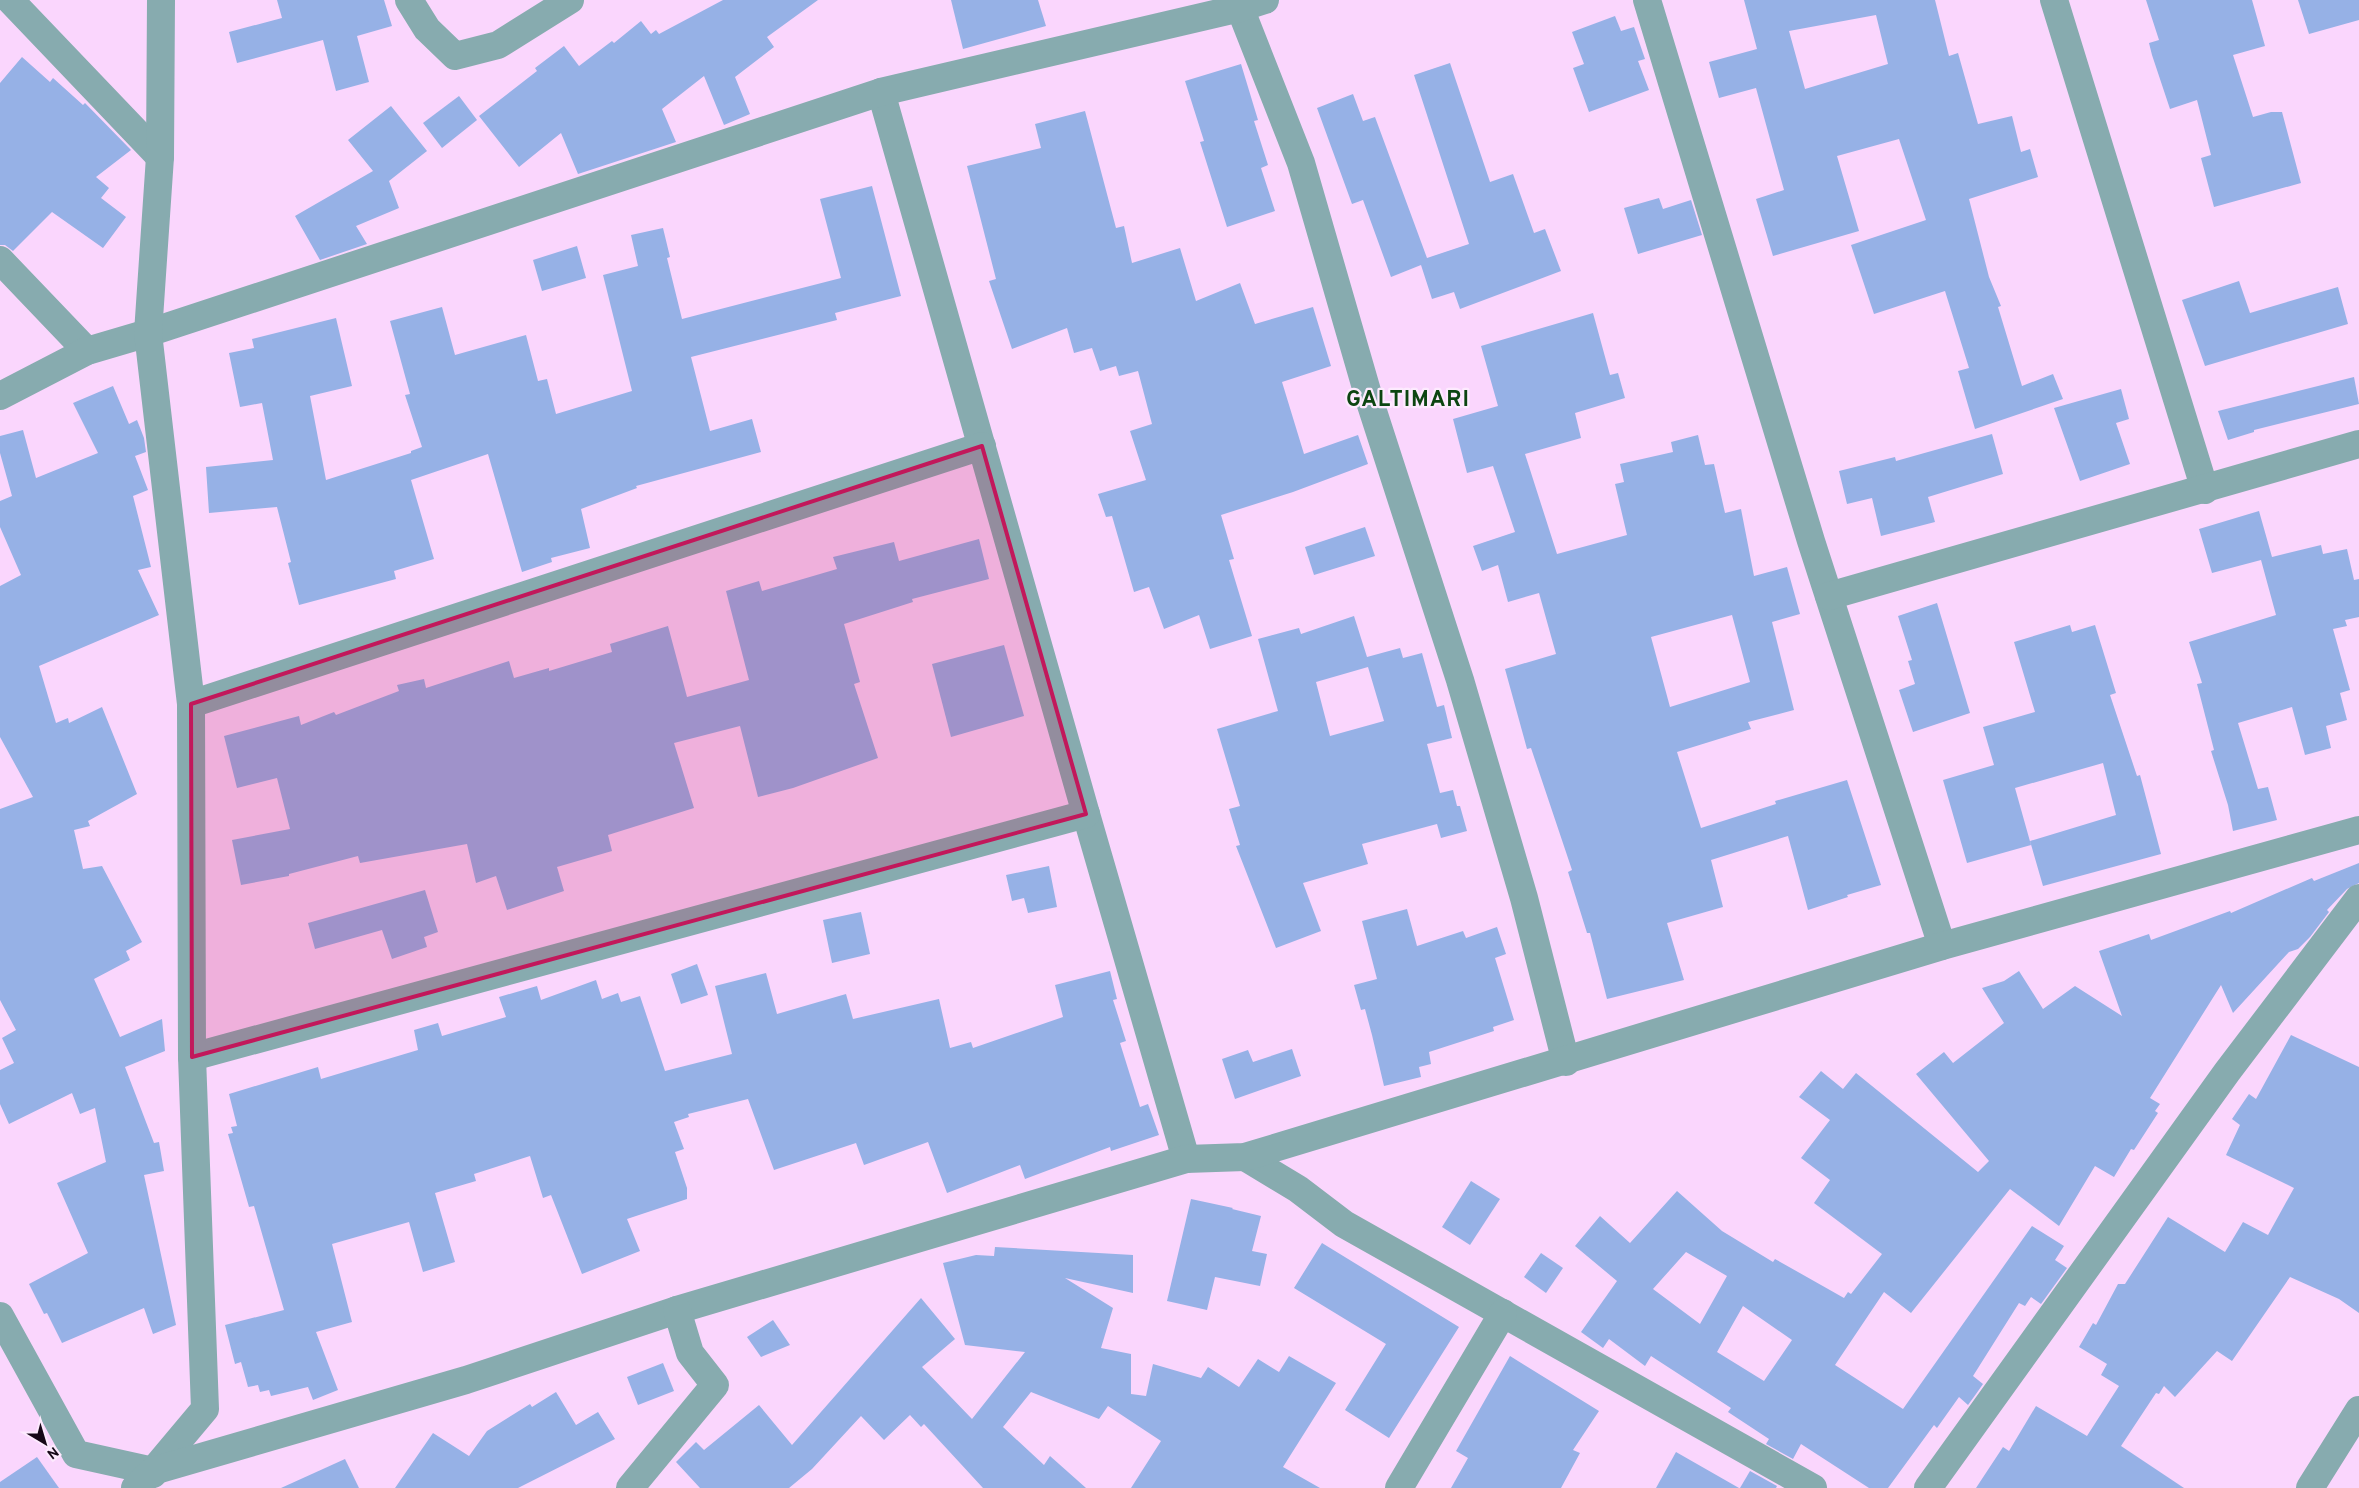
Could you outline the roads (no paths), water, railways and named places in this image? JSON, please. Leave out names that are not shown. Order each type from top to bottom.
[{"type":"street","points":[[10,0],[160,157]]},
{"type":"street","points":[[147,1482],[205,1409],[192,1057],[191,704],[148,333],[160,157],[162,0]]},
{"type":"street","points":[[409,0],[427,30],[455,56],[498,45],[570,0]]},
{"type":"street","points":[[1647,0],[1829,596],[1942,946]]},
{"type":"street","points":[[2054,0],[2205,490]]},
{"type":"street","points":[[0,396],[87,351],[148,333],[881,92],[1253,4],[1371,405],[1460,680],[1524,898],[1566,1062]]},
{"type":"street","points":[[881,92],[1186,1159]]},
{"type":"street","points":[[0,260],[87,351]]},
{"type":"street","points":[[1829,596],[2205,490],[2359,444]]},
{"type":"street","points":[[191,704],[982,446]]},
{"type":"street","points":[[192,1057],[1086,814]]},
{"type":"street","points":[[0,1316],[76,1454],[147,1482],[677,1310],[1186,1159],[1245,1157],[1566,1062],[1942,946],[2359,830]]},
{"type":"street","points":[[1928,1488],[2227,1072],[2359,898]]},
{"type":"street","points":[[1245,1157],[1298,1189],[1344,1224],[1813,1488]]},
{"type":"street","points":[[630,1488],[715,1385],[690,1353],[677,1310]]},
{"type":"street","points":[[1399,1488],[1504,1313]]},
{"type":"street","points":[[2310,1488],[2359,1410]]},
{"type":"district","name":"GALTIMARI","points":[[1408,400]]}]
